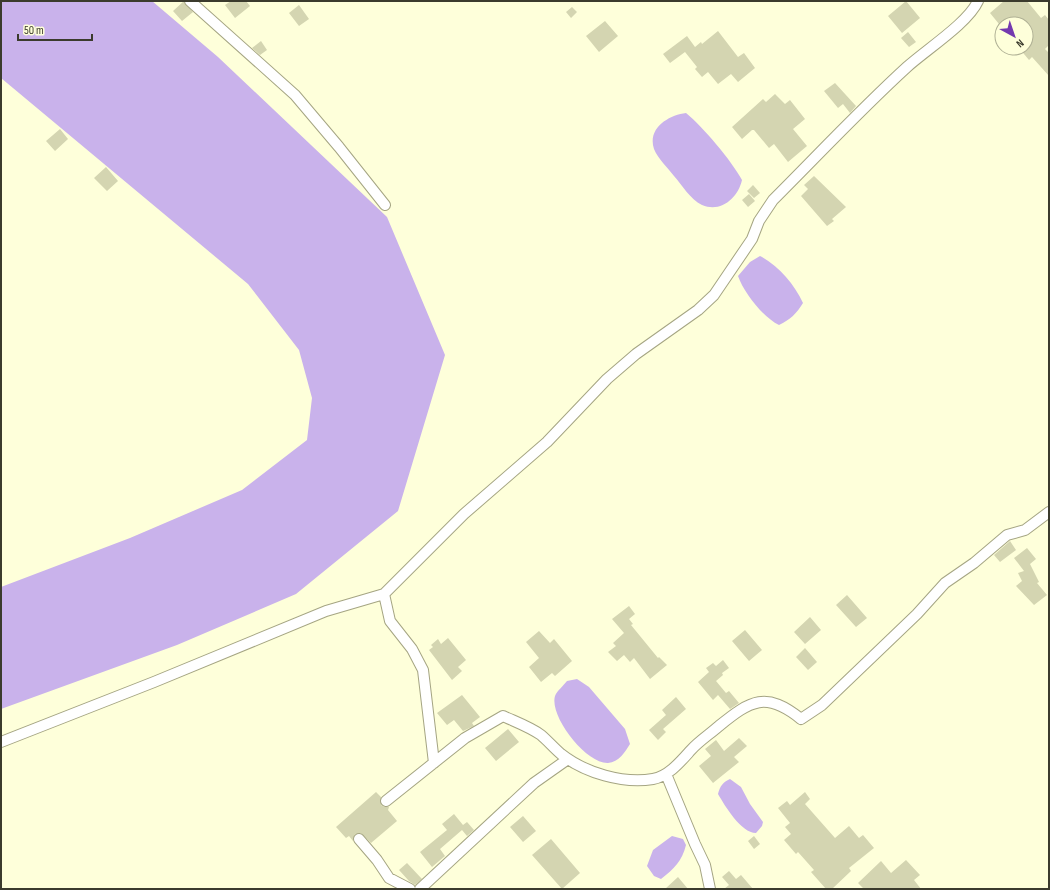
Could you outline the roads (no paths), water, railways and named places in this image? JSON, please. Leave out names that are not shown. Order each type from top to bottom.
[{"type":"street","points":[[190,1],[295,95],[385,205]]},
{"type":"street","points":[[1,742],[154,682],[326,611],[384,594],[464,514],[547,442],[606,379],[636,354],[698,310],[714,295],[752,239],[759,221],[773,200],[907,68],[960,24],[974,9],[978,1]]},
{"type":"street","points":[[386,801],[465,738],[503,716],[541,735],[568,759],[584,767],[620,778],[654,779],[666,774],[693,748],[746,705],[772,702],[789,710],[801,720],[822,706],[917,614],[944,583],[974,563],[1007,536],[1025,530],[1049,512]]},
{"type":"street","points":[[384,594],[390,621],[412,649],[423,670],[434,763]]},
{"type":"street","points":[[420,889],[534,783],[568,759]]},
{"type":"street","points":[[666,774],[705,865],[710,889]]},
{"type":"street","points":[[359,840],[377,860],[389,878],[410,889]]}]
